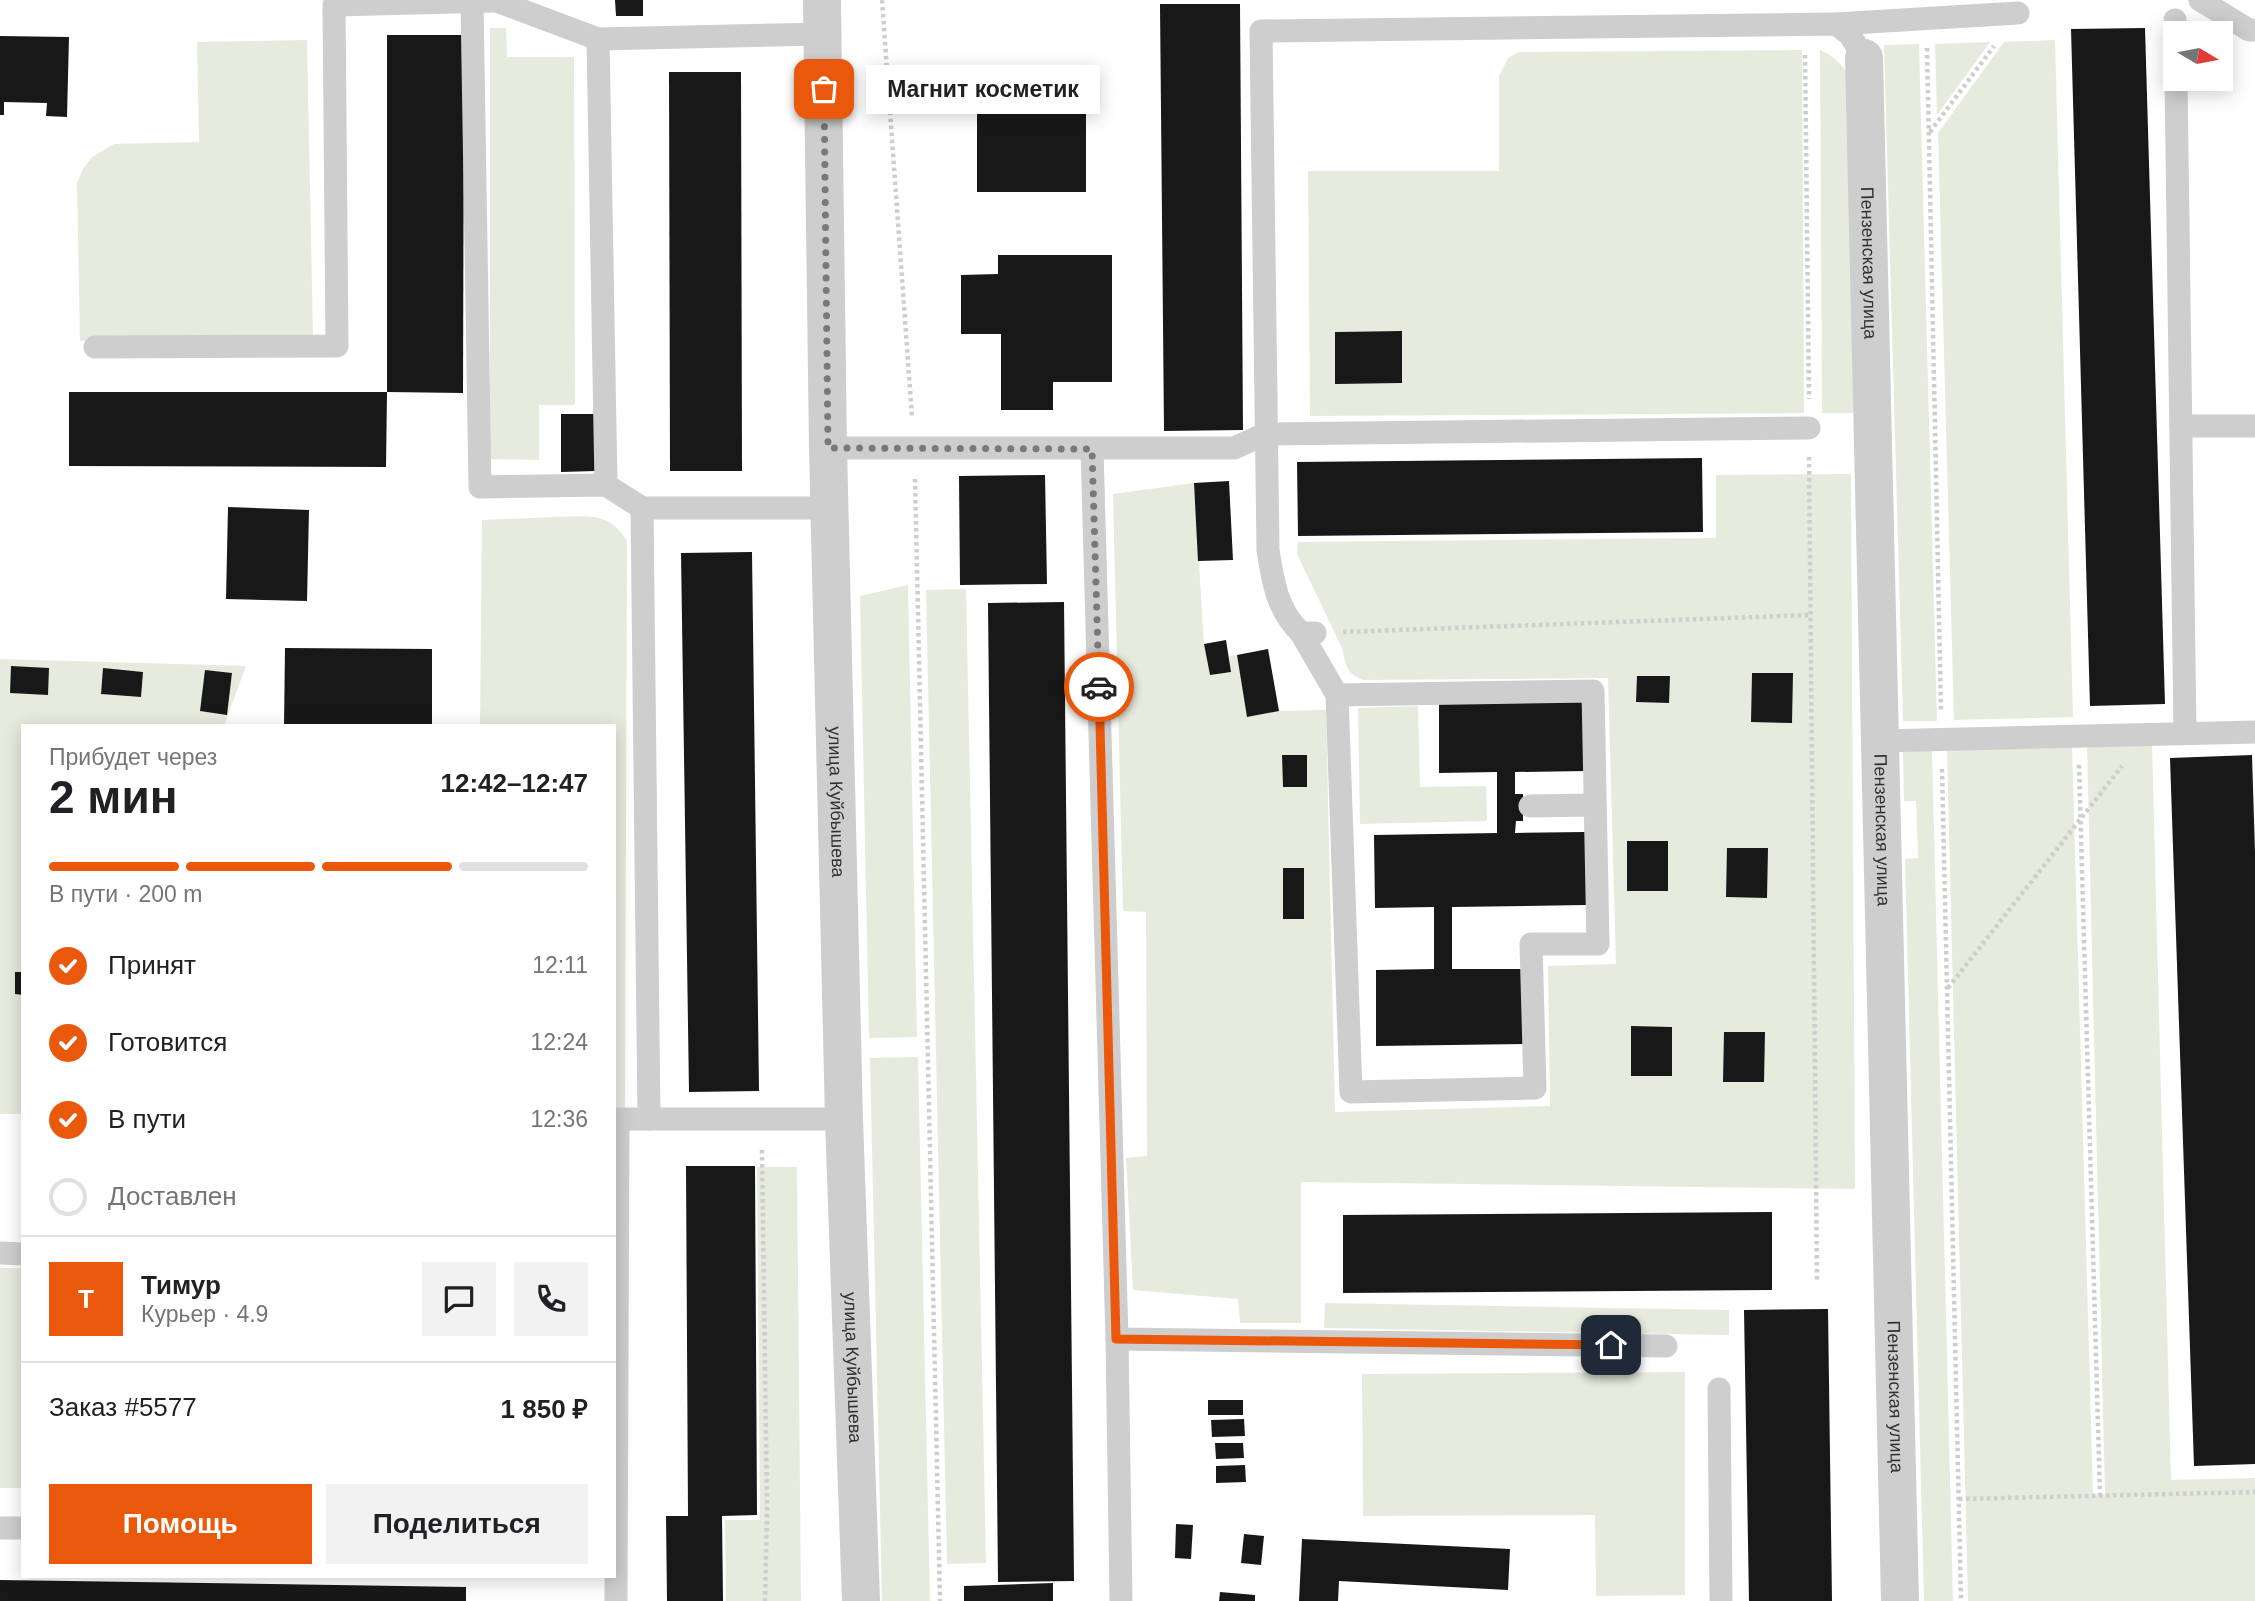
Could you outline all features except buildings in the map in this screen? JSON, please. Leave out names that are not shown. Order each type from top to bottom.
[{"type":"street","name":"улица Куйбышева","points":[[823,17],[828,448],[844,1119],[861,1601]]},
{"type":"street","name":"Пензенская улица","points":[[1864,58],[1900,1601]]},
{"type":"lane","points":[[2200,0],[2249,30],[2255,30]]},
{"type":"lane","points":[[487,1],[481,487],[606,485],[642,508],[831,508]]},
{"type":"lane","points":[[95,347],[337,346],[334,5],[487,1],[598,39],[823,17]]},
{"type":"lane","points":[[1337,695],[1592,691],[1598,944],[1531,944],[1535,1088],[1351,1092],[1337,695],[1308,633],[1291,624],[1278,601],[1268,550],[1261,31],[1836,24],[2018,13]]},
{"type":"lane","points":[[1836,24],[1850,35],[1864,58]]},
{"type":"lane","points":[[598,39],[606,485]]},
{"type":"lane","points":[[2176,91],[2185,733]]},
{"type":"lane","points":[[2181,426],[2255,426]]},
{"type":"lane","points":[[828,448],[1234,448],[1265,434],[1809,428]]},
{"type":"lane","points":[[1092,449],[1121,1601]]},
{"type":"lane","points":[[642,508],[649,1119]]},
{"type":"lane","points":[[1881,741],[2255,732]]},
{"type":"lane","points":[[1530,806],[1595,805]]},
{"type":"lane","points":[[616,1256],[618,1119],[844,1119]]},
{"type":"lane","points":[[0,1253],[21,1254]]},
{"type":"lane","points":[[1116,1339],[1666,1346]]},
{"type":"lane","points":[[1719,1389],[1721,1601]]},
{"type":"lane","points":[[0,1528],[21,1528]]},
{"type":"lane","points":[[616,1578],[616,1601]]},
{"type":"path","points":[[882,0],[914,447],[940,1601]]},
{"type":"path","points":[[1930,132],[2018,13]]},
{"type":"path","points":[[1926,19],[1961,1601]]},
{"type":"path","points":[[1804,24],[1817,1282]]},
{"type":"path","points":[[1308,633],[1811,615]]},
{"type":"path","points":[[1947,989],[2146,734]]},
{"type":"path","points":[[2078,736],[2100,1495]]},
{"type":"path","points":[[762,1120],[767,1508],[765,1601]]},
{"type":"path","points":[[1959,1500],[2255,1492]]},
{"type":"shaded area","points":[[490,28],[506,28],[507,57],[574,57],[575,405],[539,405],[539,460],[490,459]]},
{"type":"shaded area","points":[[307,40],[313,336],[80,341],[77,183],[92,157],[114,144],[199,142],[197,42]]},
{"type":"shaded area","points":[[2055,40],[2073,717],[1954,720],[1938,133],[2004,42]]},
{"type":"shaded area","points":[[1990,42],[1937,115],[1935,44]]},
{"type":"shaded area","points":[[1919,44],[1937,721],[1903,721],[1884,45]]},
{"type":"shaded area","points":[[1802,50],[1804,413],[1310,416],[1308,171],[1499,171],[1499,76],[1508,58],[1519,52]],"holes":[[[1401,331],[1335,383],[1335,332]]]},
{"type":"shaded area","points":[[1820,50],[1840,64],[1852,83],[1853,413],[1822,413]]},
{"type":"shaded area","points":[[1851,474],[1855,1189],[1301,1182],[1301,1323],[1240,1323],[1238,1299],[1133,1290],[1126,1158],[1147,1156],[1146,912],[1123,911],[1113,494],[1194,483],[1204,644],[1210,675],[1231,672],[1229,656],[1237,655],[1248,717],[1279,711],[1326,710],[1335,1112],[1550,1106],[1548,966],[1616,964],[1608,678],[1363,680],[1348,668],[1342,648],[1297,554],[1298,542],[1716,538],[1716,475]]},
{"type":"shaded area","points":[[595,517],[612,524],[627,541],[625,1116],[616,1116],[616,724],[480,724],[482,520]]},
{"type":"shaded area","points":[[908,585],[917,1037],[869,1038],[860,596]]},
{"type":"shaded area","points":[[966,589],[986,1563],[947,1564],[926,590]]},
{"type":"shaded area","points":[[0,659],[246,666],[225,724],[21,724],[21,972],[15,972],[15,994],[21,995],[21,1114],[0,1114]],"holes":[[[103,669],[142,672],[141,697],[101,694]],[[206,670],[232,674],[227,714],[200,711]]]},
{"type":"shaded area","points":[[1418,706],[1420,787],[1486,786],[1487,821],[1360,824],[1358,708]]},
{"type":"shaded area","points":[[2152,743],[2171,1480],[2255,1478],[2255,1601],[1968,1601],[1947,749],[2072,745],[2093,1495],[2105,1494],[2087,745]]},
{"type":"shaded area","points":[[1932,749],[1953,1601],[1924,1601],[1905,859],[1918,858],[1916,801],[1904,801],[1903,751]]},
{"type":"shaded area","points":[[918,1057],[930,1601],[882,1601],[870,1058]]},
{"type":"shaded area","points":[[757,1167],[797,1167],[801,1601],[726,1601],[725,1520],[760,1520]]},
{"type":"shaded area","points":[[0,1268],[21,1268],[21,1488],[0,1488]]},
{"type":"shaded area","points":[[1325,1303],[1729,1310],[1729,1335],[1324,1328]]},
{"type":"shaded area","points":[[1685,1372],[1685,1595],[1596,1596],[1595,1515],[1363,1516],[1362,1374]]},
{"type":"way so far","points":[[824,89],[828,448],[1092,449],[1099,687]]},
{"type":"place","name":"Магнит косметик","points":[[824,89]]},
{"type":"route","points":[[1099,687],[1116,1339],[1611,1345]]}]
